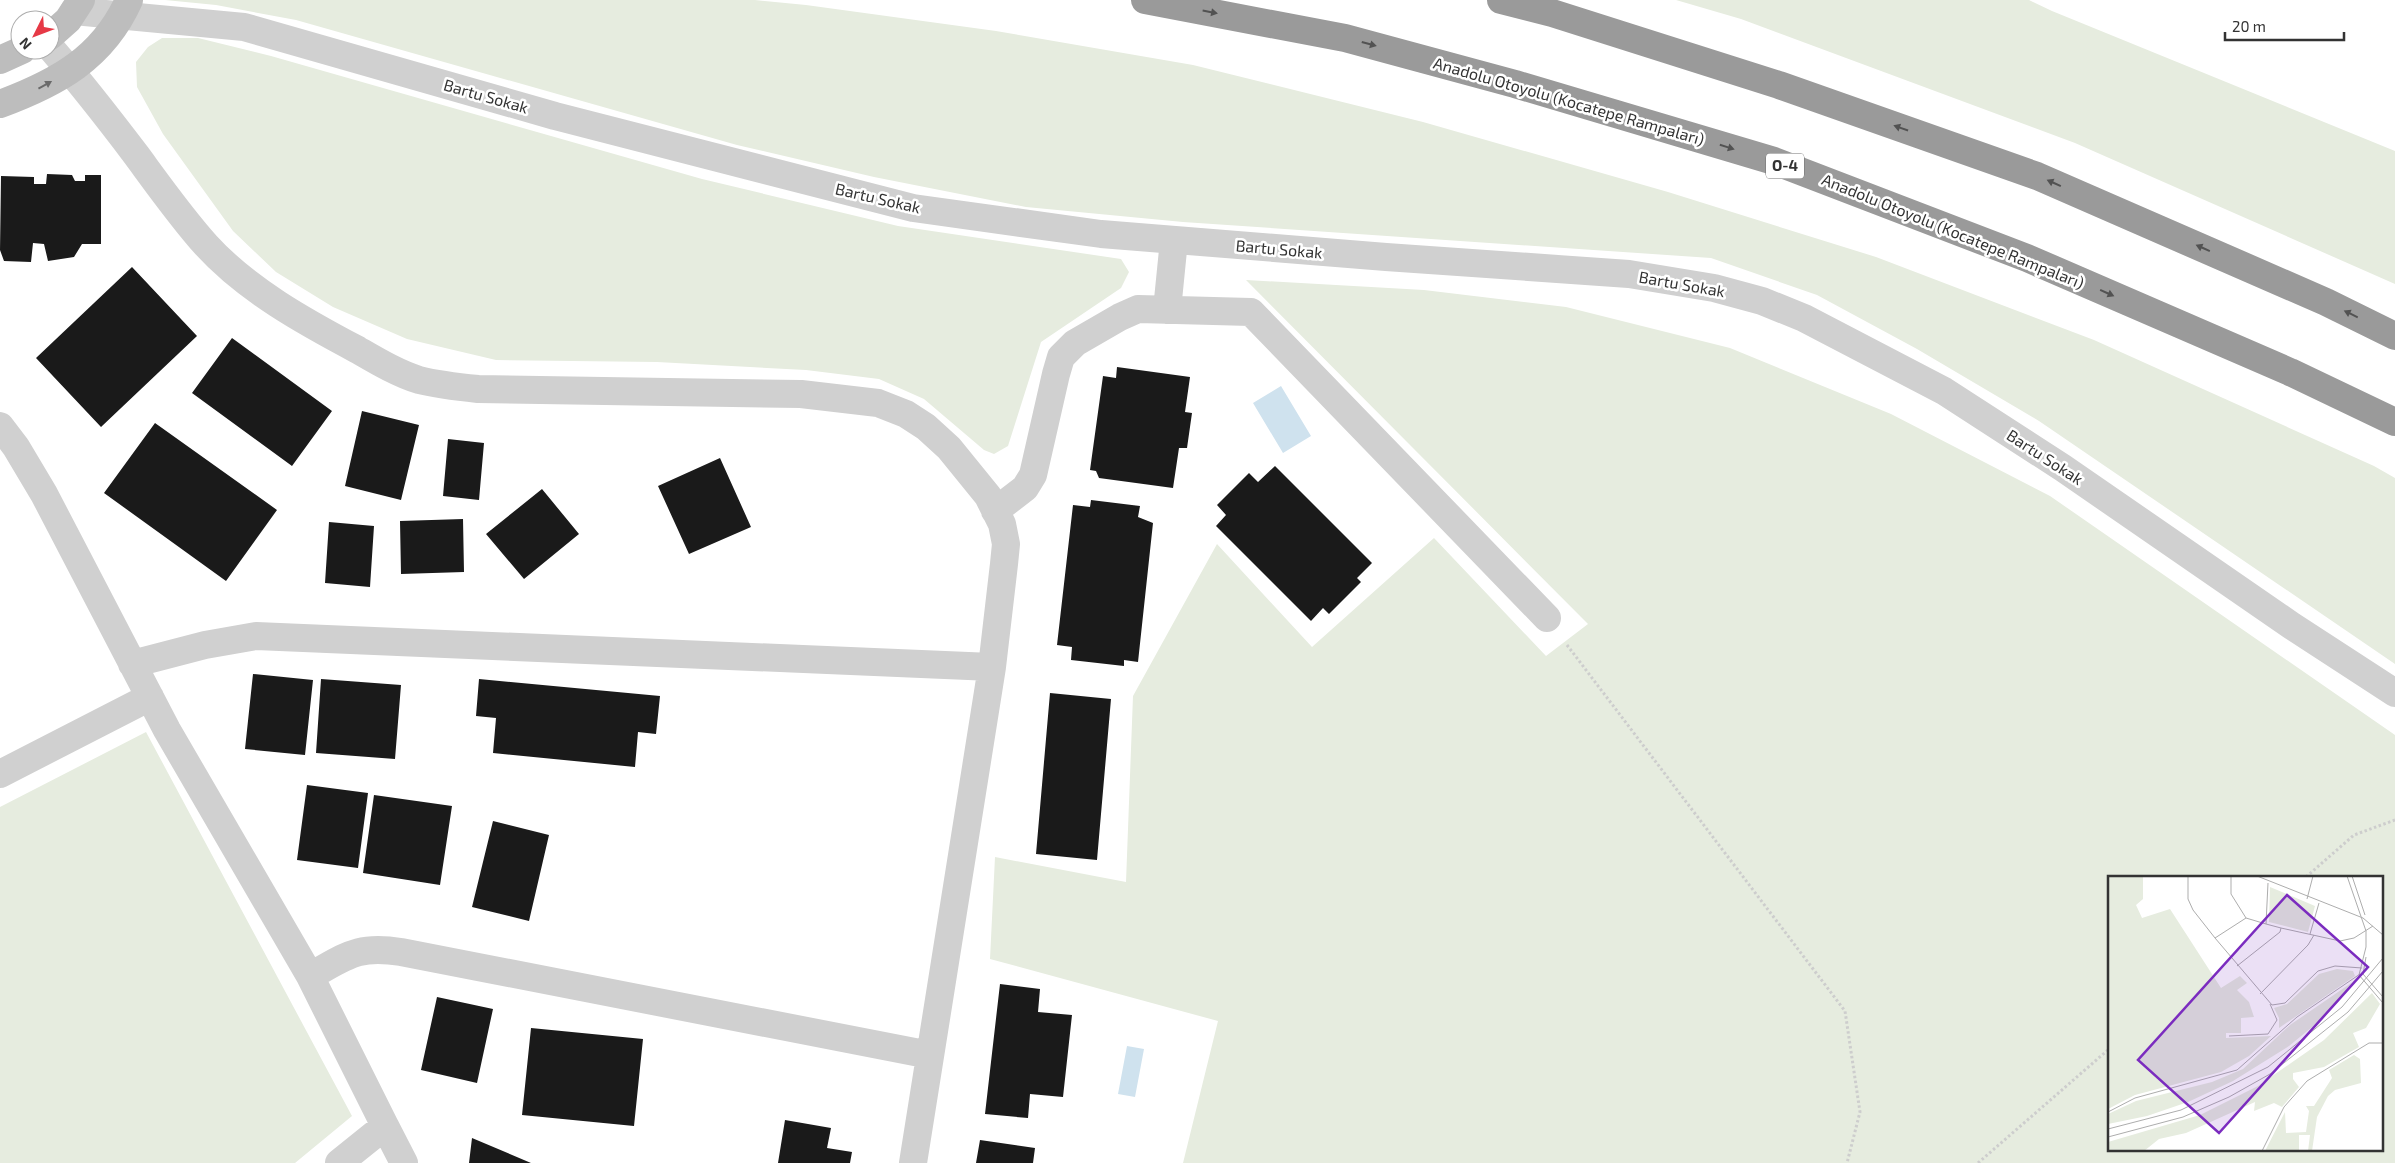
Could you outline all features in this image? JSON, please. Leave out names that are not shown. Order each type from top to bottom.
[{"type":"highway","name":"Anadolu Otoyolu (Kocatepe Rampaları)","points":[[1145,0],[1345,38],[1515,84],[1774,161],[2027,258],[2290,372],[2395,422]]},
{"type":"highway","points":[[1500,0],[1552,13],[1779,85],[2037,176],[2326,302],[2395,336]]},
{"type":"main road","points":[[60,27],[68,20],[78,5]]},
{"type":"main road","points":[[0,104],[32,92],[71,71],[98,49],[125,8]]},
{"type":"street","name":"Bartu Sokak","points":[[78,5],[125,8],[244,27],[555,116],[913,208],[1101,234],[1629,274],[1714,288],[1762,301],[1804,318],[1944,391],[2063,468],[2292,626],[2395,693]]},
{"type":"street","points":[[60,58],[184,218],[227,265],[249,284],[322,331],[390,368],[417,379],[440,385],[478,389],[801,394],[878,403],[906,414],[926,427],[949,448],[969,471],[988,496],[1002,524],[1006,544],[992,667],[913,1163]]},
{"type":"street","points":[[1167,310],[1174,240]]},
{"type":"street","points":[[995,511],[1026,488],[1033,475],[1061,357],[1075,343],[1120,316],[1138,309],[1251,312],[1547,618]]},
{"type":"street","points":[[0,426],[16,447],[44,494],[150,697],[310,976],[404,1163]]},
{"type":"street","points":[[132,664],[205,644],[256,636],[992,667]]},
{"type":"street","points":[[0,774],[150,697]]},
{"type":"street","points":[[310,976],[353,952],[377,948],[930,1055]]},
{"type":"street","points":[[339,1163],[385,1126]]},
{"type":"path","points":[[1547,618],[1845,1011],[1860,1112],[1847,1163]]},
{"type":"path","points":[[2307,876],[2354,835],[2395,820]]},
{"type":"path","points":[[1978,1163],[2108,1050]]},
{"type":"shaded area","points":[[165,0],[755,0],[806,5],[996,31],[1193,65],[1423,122],[1668,192],[1876,257],[2094,340],[2374,466],[2395,478],[2395,664],[2039,421],[1917,349],[1817,295],[1711,258],[1183,222],[1026,207],[874,177],[737,145],[296,20],[216,5]]},
{"type":"shaded area","points":[[1676,0],[2029,0],[2395,151],[2395,284],[2075,143],[1741,19]]},
{"type":"shaded area","points":[[162,38],[198,38],[271,56],[702,179],[898,226],[1121,259],[1129,272],[1121,288],[1041,342],[1008,446],[994,454],[984,450],[924,399],[879,379],[806,370],[657,362],[496,360],[407,339],[333,307],[276,272],[233,231],[163,134],[137,87],[136,62],[148,47]]},
{"type":"shaded area","points":[[1246,280],[1424,290],[1566,307],[1730,348],[1891,414],[2050,496],[2395,735],[2395,1163],[1183,1163],[1218,1021],[990,959],[995,857],[1126,882],[1133,696],[1217,544],[1312,647],[1434,538],[1546,656],[1588,624]]},
{"type":"shaded area","points":[[146,732],[352,1116],[295,1163],[0,1163],[0,807]]},
{"type":"water","points":[[1281,386],[1311,436],[1283,453],[1253,403]]},
{"type":"water","points":[[1127,1046],[1144,1049],[1135,1097],[1118,1094]]},
{"type":"building","points":[[47,174],[72,175],[75,181],[85,181],[85,175],[101,175],[101,244],[82,244],[74,257],[48,261],[44,244],[33,243],[31,262],[4,261],[0,250],[1,176],[34,177],[34,184],[46,184]]},
{"type":"building","points":[[132,267],[197,336],[101,427],[36,358]]},
{"type":"building","points":[[232,338],[332,411],[292,466],[192,393]]},
{"type":"building","points":[[1117,367],[1190,377],[1185,412],[1192,413],[1187,448],[1179,448],[1173,488],[1099,478],[1096,471],[1090,470],[1103,376],[1116,378]]},
{"type":"building","points":[[362,411],[419,425],[401,500],[345,486]]},
{"type":"building","points":[[155,423],[277,510],[226,581],[104,493]]},
{"type":"building","points":[[448,439],[484,443],[479,500],[443,496]]},
{"type":"building","points":[[720,458],[751,527],[689,554],[658,486]]},
{"type":"building","points":[[1275,466],[1372,563],[1357,578],[1361,582],[1329,614],[1323,608],[1311,621],[1216,526],[1226,515],[1217,505],[1249,473],[1258,482]]},
{"type":"building","points":[[542,489],[579,534],[524,579],[486,534]]},
{"type":"building","points":[[1091,500],[1140,506],[1138,517],[1153,523],[1138,662],[1124,660],[1124,666],[1071,660],[1072,647],[1057,645],[1073,505],[1090,507]]},
{"type":"building","points":[[463,519],[464,572],[401,574],[400,521]]},
{"type":"building","points":[[329,522],[374,526],[370,587],[325,583]]},
{"type":"building","points":[[253,674],[313,680],[305,755],[245,749]]},
{"type":"building","points":[[321,679],[401,685],[395,759],[316,753]]},
{"type":"building","points":[[479,679],[660,696],[656,734],[638,732],[635,767],[493,753],[496,718],[476,716]]},
{"type":"building","points":[[1050,693],[1111,699],[1097,860],[1036,854]]},
{"type":"building","points":[[307,785],[368,793],[358,868],[297,860]]},
{"type":"building","points":[[374,795],[452,806],[440,885],[363,873]]},
{"type":"building","points":[[493,821],[549,835],[529,921],[472,907]]},
{"type":"building","points":[[1000,984],[1040,989],[1038,1012],[1072,1015],[1063,1097],[1030,1094],[1028,1118],[985,1114]]},
{"type":"building","points":[[437,997],[493,1009],[477,1083],[421,1070]]},
{"type":"building","points":[[531,1028],[643,1039],[634,1126],[522,1115]]},
{"type":"building","points":[[785,1120],[831,1128],[827,1148],[852,1152],[850,1163],[778,1163]]},
{"type":"building","points":[[472,1138],[531,1163],[469,1163]]},
{"type":"building","points":[[980,1140],[1035,1148],[1033,1163],[976,1163]]}]
